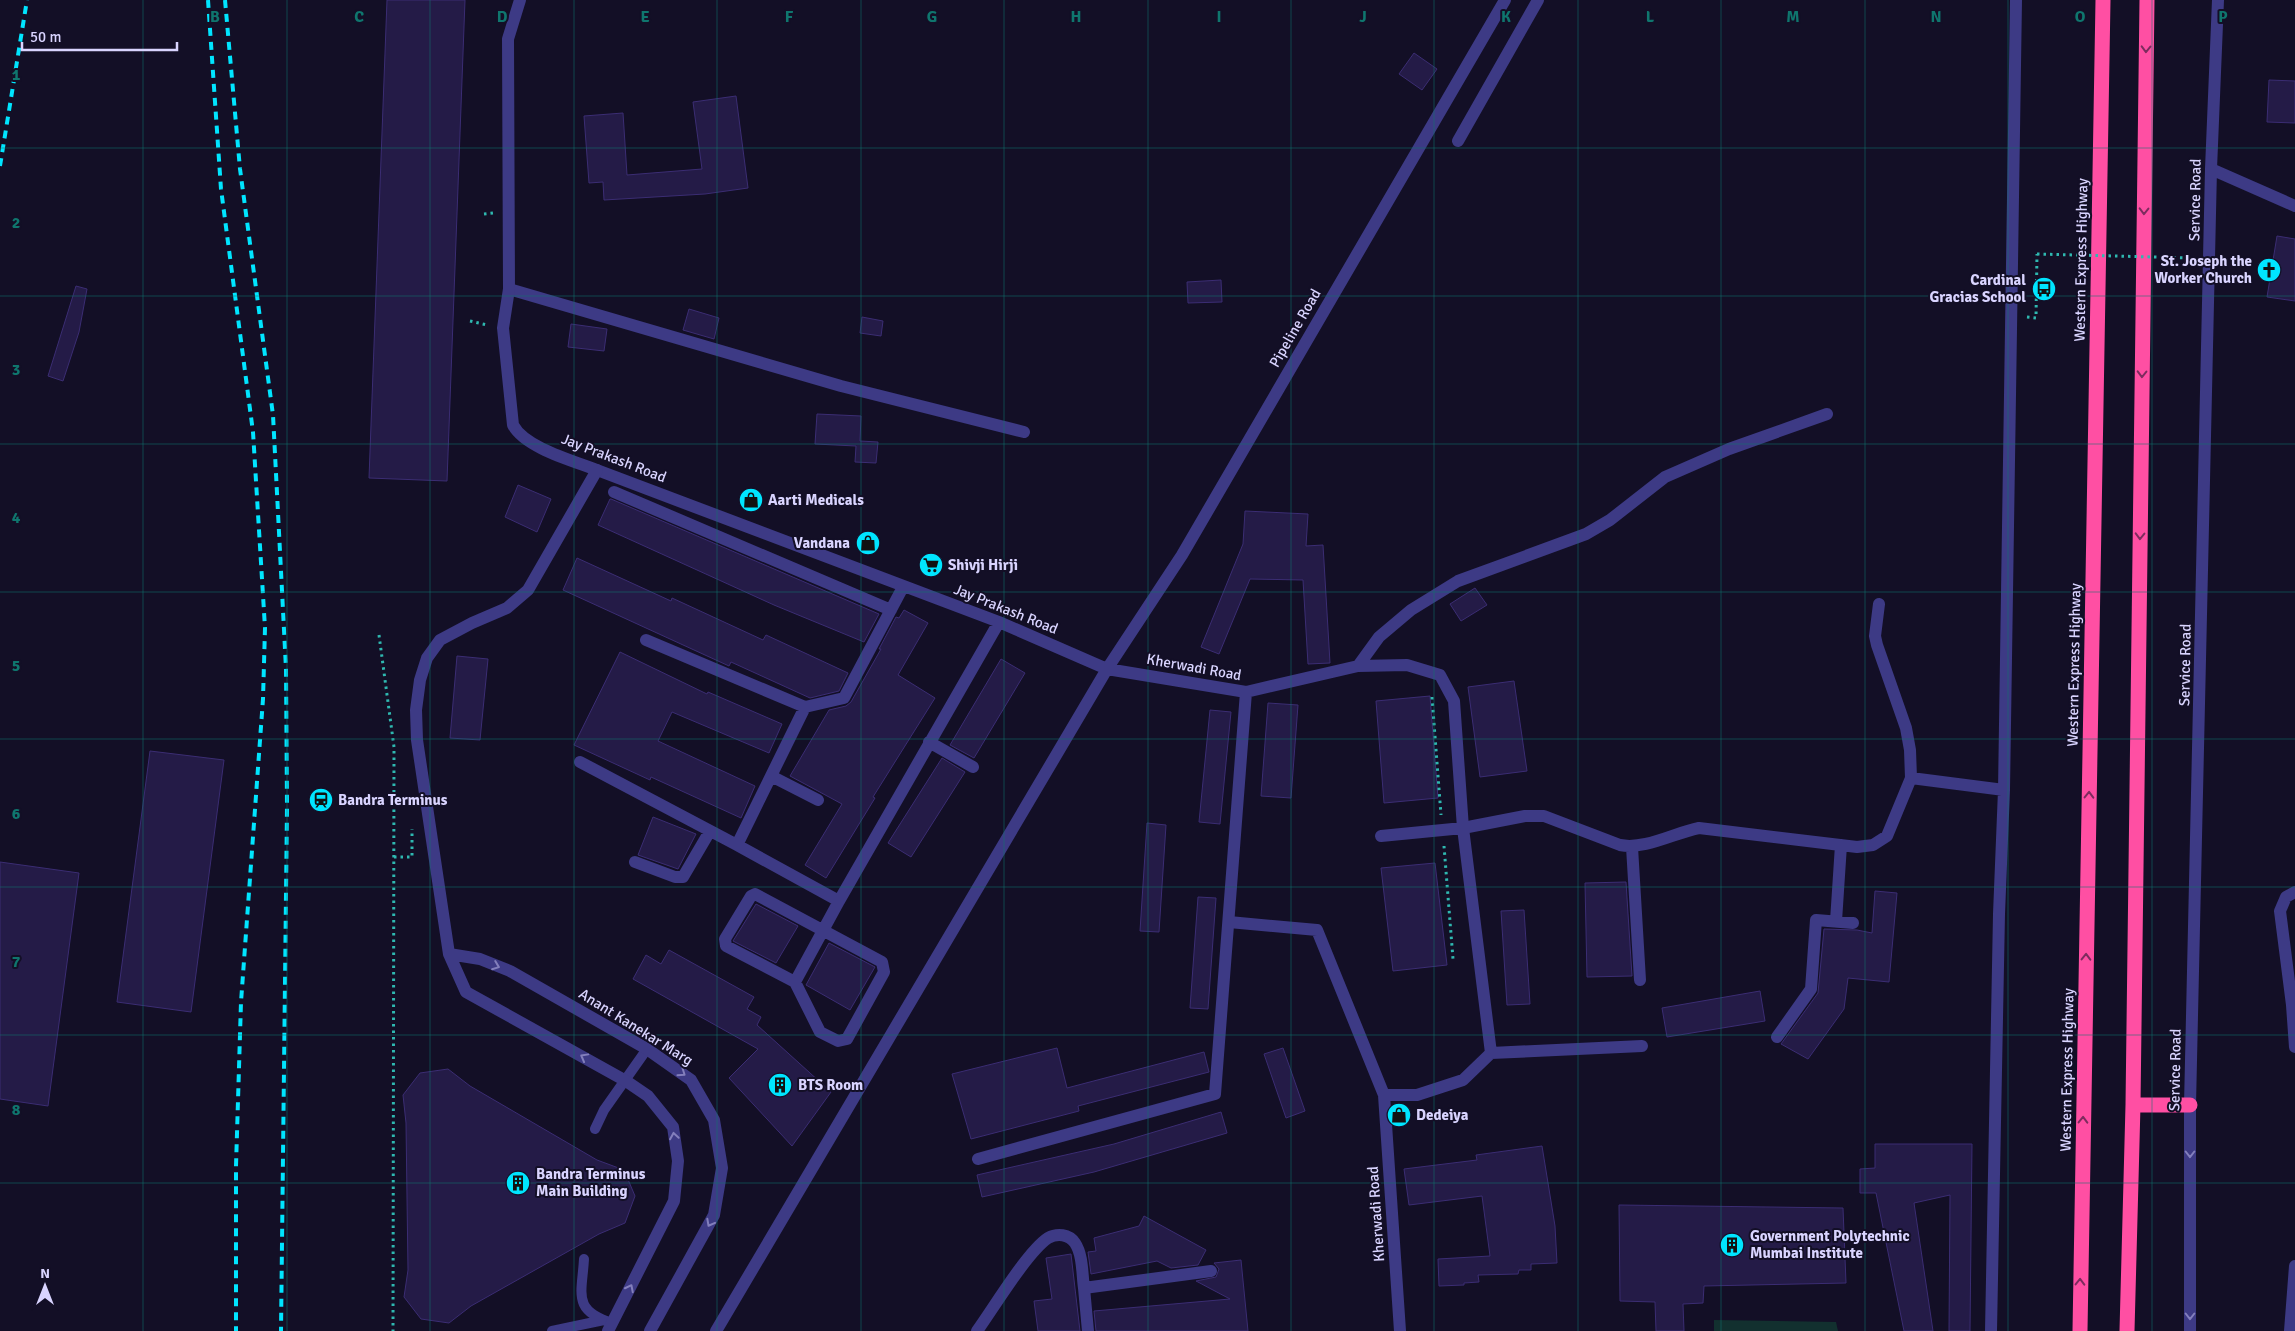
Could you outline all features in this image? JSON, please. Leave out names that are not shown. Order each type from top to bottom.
[{"type":"highway","name":"Western Express Highway","points":[[2080,1331],[2103,0]]},
{"type":"highway","points":[[2127,1331],[2133,1105],[2147,0]]},
{"type":"highway","points":[[2133,1105],[2190,1105]]},
{"type":"street","name":"Jay Prakash Road","points":[[520,0],[508,39],[509,289],[503,328],[513,425],[517,433],[563,458],[999,622],[1107,669]]},
{"type":"street","name":"Pipeline Road","points":[[716,1331],[1107,669],[1182,555],[1505,0]]},
{"type":"street","points":[[1458,140],[1538,0]]},
{"type":"street","points":[[1991,1331],[1998,914],[2004,790],[2016,0]]},
{"type":"street","name":"Service Road","points":[[2190,1331],[2190,1105],[2211,169],[2218,0]]},
{"type":"street","points":[[2211,169],[2295,206]]},
{"type":"street","points":[[509,289],[841,386],[1024,432]]},
{"type":"street","points":[[1358,666],[1386,631],[1411,610],[1458,581],[1586,534],[1610,520],[1665,477],[1729,449],[1827,414]]},
{"type":"street","points":[[597,470],[528,590],[507,608],[472,623],[440,640],[427,658],[420,680],[416,710],[418,740],[449,954],[466,992],[626,1081],[648,1096],[673,1127],[678,1161],[674,1201],[608,1325]]},
{"type":"street","points":[[614,492],[891,610]]},
{"type":"street","points":[[646,640],[805,707],[844,698],[903,587]]},
{"type":"street","points":[[1381,836],[1463,828],[1525,816],[1544,816],[1620,845],[1632,847],[1681,831],[1699,828],[1857,847],[1873,845],[1886,836],[1911,778],[1910,750],[1906,728],[1875,636],[1879,604]]},
{"type":"street","points":[[796,982],[823,929],[999,622]]},
{"type":"street","points":[[1246,692],[1358,666],[1407,665],[1440,675],[1454,701],[1463,828],[1490,1053]]},
{"type":"street","name":"Kherwadi Road","points":[[978,1159],[1215,1094],[1246,692],[1107,669]]},
{"type":"street","points":[[736,845],[805,707]]},
{"type":"street","points":[[929,742],[973,768]]},
{"type":"street","points":[[580,762],[839,902]]},
{"type":"street","points":[[771,776],[818,800]]},
{"type":"street","points":[[1911,778],[2004,790]]},
{"type":"street","points":[[635,862],[675,877],[683,877],[710,831]]},
{"type":"street","points":[[1836,921],[1841,845]]},
{"type":"street","points":[[1632,847],[1640,980]]},
{"type":"street","points":[[2295,892],[2286,897],[2280,911],[2292,1005],[2295,1047]]},
{"type":"street","points":[[755,894],[882,962],[884,968],[884,972],[846,1039],[838,1041],[820,1032],[796,982],[726,946],[725,939],[751,896],[755,894]]},
{"type":"street","points":[[1778,1036],[1811,989],[1816,920],[1853,923]]},
{"type":"street","name":"Kherwadi Road","points":[[1229,922],[1317,930],[1384,1095],[1400,1331]]},
{"type":"street","name":"Anant Kanekar Marg","points":[[449,954],[480,959],[510,971],[647,1049],[691,1080],[714,1120],[722,1168],[714,1215],[650,1331]]},
{"type":"street","points":[[1384,1095],[1418,1095],[1463,1080],[1490,1053],[1642,1046]]},
{"type":"street","points":[[977,1331],[1028,1259],[1048,1238],[1058,1235],[1068,1236],[1074,1241],[1080,1251],[1088,1331]]},
{"type":"street","points":[[2290,1331],[2295,1266]]},
{"type":"street","points":[[1084,1288],[1211,1272]]},
{"type":"lane","points":[[595,1129],[604,1110],[647,1049]]},
{"type":"lane","points":[[584,1259],[581,1302],[586,1309],[608,1325]]},
{"type":"lane","points":[[552,1331],[608,1325]]},
{"type":"path","points":[[2036,318],[2037,254],[2191,258]]},
{"type":"path","points":[[379,634],[394,747],[393,1331]]},
{"type":"path","points":[[394,857],[412,857]]},
{"type":"green space","points":[[1714,1320],[1836,1322],[1838,1331],[1714,1331]]},
{"type":"building","points":[[387,0],[465,0],[447,481],[369,478]]},
{"type":"building","points":[[1414,53],[1437,69],[1422,90],[1399,74]]},
{"type":"building","points":[[2269,80],[2295,81],[2295,123],[2267,122]]},
{"type":"building","points":[[736,96],[748,188],[705,194],[604,200],[603,182],[589,183],[584,116],[623,113],[627,175],[702,169],[693,102]]},
{"type":"building","points":[[2277,236],[2295,239],[2295,301],[2267,297]]},
{"type":"building","points":[[1221,280],[1222,302],[1188,303],[1187,282]]},
{"type":"building","points":[[76,286],[87,289],[79,332],[63,381],[48,376]]},
{"type":"building","points":[[689,309],[719,318],[714,339],[683,330]]},
{"type":"building","points":[[862,317],[883,321],[881,336],[860,333]]},
{"type":"building","points":[[571,324],[607,329],[604,351],[568,347]]},
{"type":"building","points":[[817,414],[861,416],[860,441],[878,442],[876,463],[855,462],[856,446],[815,444]]},
{"type":"building","points":[[518,485],[551,499],[537,532],[505,517]]},
{"type":"building","points":[[610,499],[879,614],[864,642],[774,605],[598,525]]},
{"type":"building","points":[[1245,511],[1308,514],[1306,546],[1323,545],[1330,663],[1308,664],[1303,580],[1250,579],[1219,654],[1201,647],[1243,544]]},
{"type":"building","points":[[577,558],[671,601],[672,598],[763,640],[766,635],[848,673],[839,691],[810,698],[731,662],[729,666],[563,590]]},
{"type":"building","points":[[1475,588],[1487,605],[1461,621],[1450,604]]},
{"type":"building","points":[[904,610],[928,623],[898,675],[935,698],[873,797],[875,798],[826,878],[805,865],[842,804],[790,776],[829,710],[846,706],[851,702],[881,649],[879,649],[896,617],[899,618]]},
{"type":"building","points":[[620,652],[707,694],[708,692],[782,724],[769,753],[672,712],[658,741],[755,786],[741,818],[651,777],[650,780],[574,745]]},
{"type":"building","points":[[457,656],[488,659],[480,740],[450,738]]},
{"type":"building","points":[[1001,659],[1025,673],[974,758],[950,745]]},
{"type":"building","points":[[1514,681],[1527,771],[1480,777],[1468,687]]},
{"type":"building","points":[[1430,696],[1438,798],[1384,803],[1376,701]]},
{"type":"building","points":[[1268,703],[1298,705],[1291,798],[1261,796]]},
{"type":"building","points":[[1210,710],[1231,712],[1220,824],[1199,822]]},
{"type":"building","points":[[150,751],[224,760],[191,1012],[117,1002]]},
{"type":"building","points":[[942,758],[965,772],[911,857],[888,843]]},
{"type":"building","points":[[653,817],[696,834],[678,869],[638,855]]},
{"type":"building","points":[[1147,823],[1166,825],[1159,932],[1140,931]]},
{"type":"building","points":[[0,862],[79,873],[48,1106],[0,1099]]},
{"type":"building","points":[[1435,863],[1447,965],[1393,971],[1381,868]]},
{"type":"building","points":[[1626,882],[1632,976],[1587,977],[1585,883]]},
{"type":"building","points":[[1875,891],[1897,893],[1889,982],[1848,978],[1844,1009],[1808,1059],[1781,1044],[1818,993],[1824,929],[1857,930],[1872,933]]},
{"type":"building","points":[[1198,897],[1216,898],[1208,1009],[1190,1008]]},
{"type":"building","points":[[756,904],[798,926],[776,963],[733,941]]},
{"type":"building","points":[[1524,910],[1530,1004],[1507,1005],[1501,911]]},
{"type":"building","points":[[829,943],[875,967],[850,1010],[806,985]]},
{"type":"building","points":[[669,950],[754,997],[747,1009],[761,1017],[757,1025],[831,1092],[792,1146],[729,1078],[758,1049],[633,979],[646,955],[661,964]]},
{"type":"building","points":[[1760,991],[1765,1021],[1667,1037],[1662,1008]]},
{"type":"building","points":[[1057,1048],[1067,1088],[1204,1052],[1209,1072],[1078,1106],[1079,1111],[971,1139],[952,1074]]},
{"type":"building","points":[[1283,1048],[1305,1111],[1286,1118],[1264,1054]]},
{"type":"building","name":"Bandra Terminus Main Building","points":[[448,1069],[470,1086],[597,1160],[624,1170],[635,1196],[625,1223],[599,1234],[471,1306],[449,1323],[421,1319],[404,1297],[408,1270],[406,1123],[403,1095],[420,1073]]},
{"type":"building","points":[[1221,1112],[1227,1133],[1094,1172],[982,1197],[977,1175],[1114,1144]]},
{"type":"building","points":[[1875,1144],[1972,1144],[1970,1331],[1949,1331],[1950,1195],[1914,1203],[1933,1331],[1904,1331],[1876,1193],[1860,1193],[1860,1169],[1875,1168]]},
{"type":"building","points":[[1542,1146],[1555,1226],[1557,1263],[1531,1264],[1531,1270],[1519,1270],[1518,1274],[1478,1275],[1479,1282],[1439,1286],[1438,1259],[1490,1256],[1482,1196],[1409,1205],[1404,1169],[1477,1160],[1476,1155]]},
{"type":"building","name":"Government Polytechnic Mumbai Institute","points":[[1619,1205],[1843,1208],[1846,1283],[1704,1286],[1703,1303],[1683,1304],[1684,1331],[1656,1331],[1655,1302],[1620,1301]]},
{"type":"building","points":[[1144,1216],[1206,1250],[1198,1265],[1171,1268],[1157,1261],[1091,1274],[1088,1252],[1096,1251],[1094,1238],[1139,1226]]},
{"type":"building","points":[[1071,1254],[1080,1331],[1038,1331],[1034,1301],[1052,1299],[1046,1258]]},
{"type":"building","points":[[1241,1260],[1248,1331],[1096,1331],[1094,1311],[1230,1299],[1196,1281],[1216,1277],[1219,1269],[1214,1263]]},
{"type":"railway","points":[[0,166],[27,0]]},
{"type":"railway","points":[[208,0],[221,189],[253,432],[265,628],[263,699],[241,1002],[236,1166],[236,1331]]},
{"type":"railway","points":[[225,0],[240,169],[273,415],[286,669],[287,807],[281,1331]]},
{"type":"place","name":"St. Joseph the Worker Church","points":[[2269,270]]},
{"type":"place","name":"Cardinal Gracias School","points":[[2044,289]]},
{"type":"place","name":"Aarti Medicals","points":[[751,500]]},
{"type":"place","name":"Vandana","points":[[868,543]]},
{"type":"place","name":"Shivji Hirji","points":[[931,565]]},
{"type":"place","name":"Bandra Terminus","points":[[321,800]]},
{"type":"place","name":"BTS Room","points":[[780,1085]]},
{"type":"place","name":"Dedeiya","points":[[1399,1115]]},
{"type":"place","name":"Bandra Terminus Main Building","points":[[518,1183]]},
{"type":"place","name":"Government Polytechnic Mumbai Institute","points":[[1732,1245]]}]
